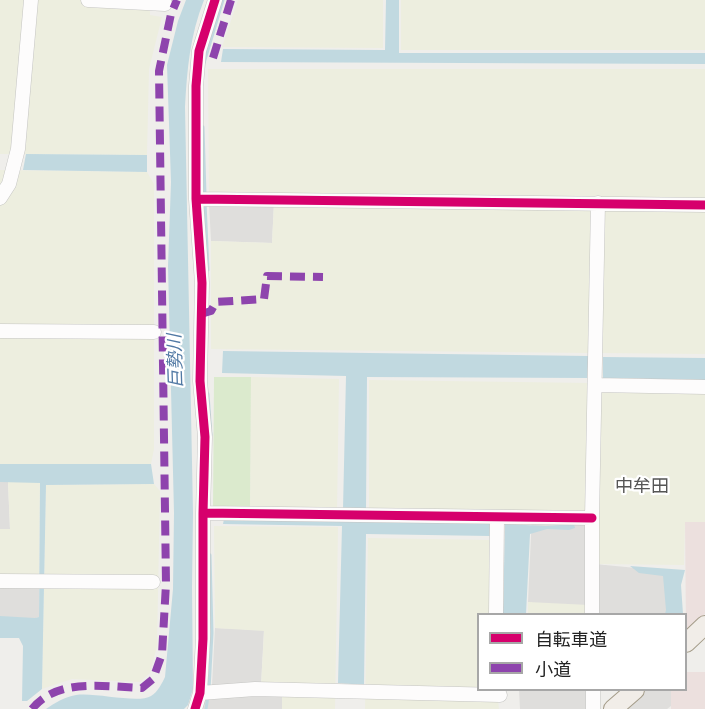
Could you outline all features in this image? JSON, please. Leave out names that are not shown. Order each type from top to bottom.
[{"type":"main road","points":[[687,642],[705,625]]},
{"type":"main road","points":[[613,709],[634,691]]},
{"type":"street","points":[[0,198],[9,184],[15,161],[31,0]]},
{"type":"street","points":[[88,0],[165,4]]},
{"type":"street","points":[[195,709],[206,692],[203,639],[207,513],[205,437],[200,381],[201,283],[196,199],[196,86],[199,51],[215,0]]},
{"type":"street","points":[[196,199],[705,204]]},
{"type":"street","points":[[592,613],[598,203]]},
{"type":"street","points":[[0,331],[154,332]]},
{"type":"street","points":[[595,374],[705,387]]},
{"type":"street","points":[[207,513],[592,518]]},
{"type":"street","points":[[496,613],[497,518]]},
{"type":"street","points":[[0,581],[153,582]]},
{"type":"street","points":[[206,692],[255,689],[499,692],[501,709]]},
{"type":"street","points":[[593,691],[593,709]]},
{"type":"shaded area","points":[[0,0],[104,0],[150,4],[150,15],[162,17],[149,69],[147,155],[0,154]]},
{"type":"shaded area","points":[[238,0],[383,0],[383,48],[222,47]]},
{"type":"shaded area","points":[[401,0],[705,0],[705,50],[401,50]]},
{"type":"shaded area","points":[[208,69],[705,69],[705,199],[209,193]]},
{"type":"shaded area","points":[[0,170],[147,172],[154,184],[154,449],[151,464],[0,464]]},
{"type":"shaded area","points":[[209,203],[274,203],[272,243],[211,241]]},
{"type":"shaded area","points":[[274,203],[593,206],[590,353],[211,349],[211,241],[272,243]]},
{"type":"shaded area","points":[[602,206],[705,208],[705,354],[600,353]]},
{"type":"shaded area","points":[[251,377],[339,379],[337,512],[250,510]]},
{"type":"shaded area","points":[[369,380],[591,383],[589,516],[369,512]]},
{"type":"shaded area","points":[[599,389],[705,392],[705,522],[685,522],[684,565],[595,564]]},
{"type":"shaded area","points":[[0,472],[8,482],[10,529],[0,529]]},
{"type":"shaded area","points":[[8,482],[40,482],[39,577],[0,575],[0,529],[10,529]]},
{"type":"shaded area","points":[[154,484],[160,491],[157,646],[150,673],[140,682],[72,679],[42,689],[46,485]]},
{"type":"shaded area","points":[[532,514],[596,516],[595,564],[667,571],[670,613],[583,613],[528,602]]},
{"type":"shaded area","points":[[685,522],[705,522],[705,614],[687,630]]},
{"type":"shaded area","points":[[214,526],[338,527],[335,709],[282,709],[282,686],[261,686],[264,631],[215,628]]},
{"type":"shaded area","points":[[368,538],[492,540],[492,613],[477,613],[477,691],[497,691],[499,709],[365,709]]},
{"type":"shaded area","points":[[0,575],[39,577],[39,617],[0,630]]},
{"type":"shaded area","points":[[528,602],[589,605],[588,613],[528,613]]},
{"type":"shaded area","points":[[215,628],[264,630],[261,686],[282,686],[282,709],[201,709],[212,685]]},
{"type":"shaded area","points":[[687,672],[705,672],[705,709],[671,709],[671,691],[687,691]]},
{"type":"shaded area","points":[[519,691],[595,691],[595,709],[520,709]]},
{"type":"shaded area","points":[[645,691],[671,691],[671,706],[667,709],[625,709]]},
{"type":"green space","points":[[214,377],[251,377],[250,510],[213,510]]},
{"type":"water","name":"巨勢川","points":[[186,0],[204,0],[195,26],[190,53],[185,107],[193,513],[193,689],[188,705],[184,709],[46,709],[56,702],[76,695],[145,698],[156,692],[165,677],[173,589],[174,513],[168,266],[171,182],[167,65]]},
{"type":"water","points":[[386,0],[399,0],[399,53],[705,53],[705,64],[221,62],[223,49],[385,50]]},
{"type":"water","points":[[26,154],[147,155],[147,172],[23,170]]},
{"type":"water","points":[[223,351],[589,356],[588,378],[367,377],[366,509],[490,523],[490,536],[366,534],[364,685],[338,683],[342,526],[223,524],[224,519],[343,509],[346,376],[222,373]]},
{"type":"water","points":[[603,357],[705,358],[705,380],[603,378]]},
{"type":"water","points":[[0,464],[151,464],[154,484],[46,485],[42,689],[27,701],[22,701],[23,646],[19,638],[0,638],[0,616],[39,617],[40,483],[0,482]]},
{"type":"water","points":[[505,524],[546,526],[574,524],[575,528],[569,530],[547,529],[530,534],[526,613],[503,613]]},
{"type":"water","points":[[630,566],[685,570],[681,585],[683,613],[665,613],[663,576],[639,573]]},
{"type":"waterway","points":[[204,63],[223,0]]},
{"type":"waterway","points":[[203,127],[205,195]]},
{"type":"waterway","points":[[205,202],[208,270]]},
{"type":"waterway","points":[[208,394],[211,435]]},
{"type":"waterway","points":[[209,690],[212,633],[210,555]]},
{"type":"waterway","points":[[206,709],[208,696]]},
{"type":"marked path","points":[[32,709],[55,692],[69,688],[83,686],[142,688],[153,679],[162,654],[166,584],[159,71],[171,14],[177,0]]},
{"type":"marked path","points":[[213,58],[231,0]]},
{"type":"marked path","points":[[201,314],[211,311],[216,302],[264,299],[267,276],[323,277]]},
{"type":"cycle path","points":[[203,513],[205,437],[200,381],[202,283],[196,199],[196,86],[199,51],[215,0]]},
{"type":"cycle path","points":[[196,199],[705,205]]},
{"type":"cycle path","points":[[195,709],[200,693],[203,639],[203,513],[592,518]]},
{"type":"district","name":"中牟田","points":[[642,487]]}]
